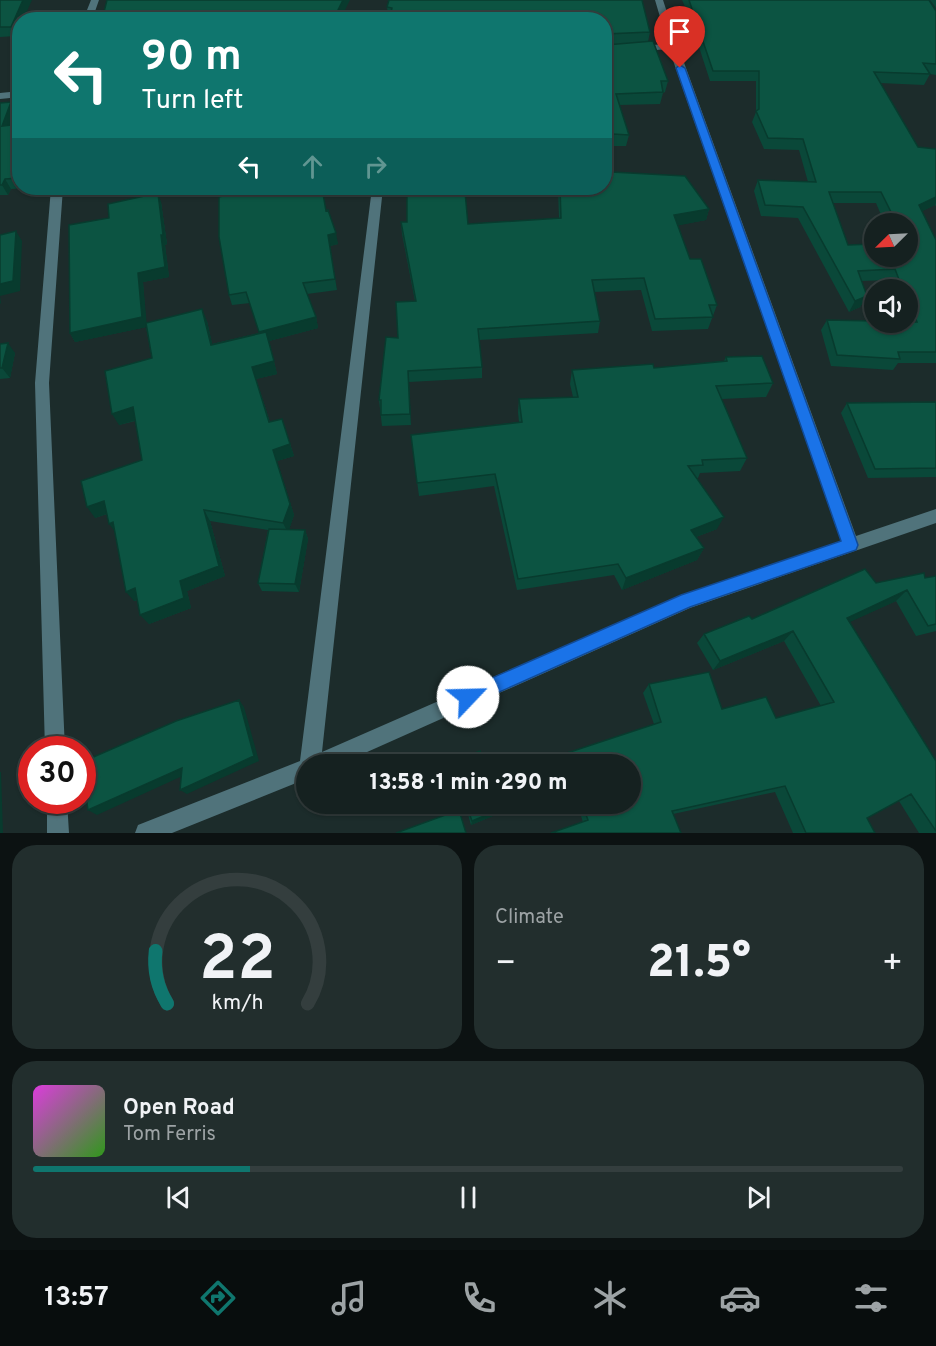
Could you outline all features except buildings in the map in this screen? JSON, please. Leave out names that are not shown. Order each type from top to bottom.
[{"type":"street","points":[[659,0],[673,46],[850,545]]},
{"type":"street","points":[[612,50],[673,46]]},
{"type":"street","points":[[55,736],[42,383],[56,195]]},
{"type":"street","points":[[314,754],[376,195]]},
{"type":"street","points":[[338,754],[687,601],[936,516]]},
{"type":"street","points":[[146,833],[296,773]]},
{"type":"street","points":[[57,814],[58,833]]},
{"type":"route","points":[[468,697],[687,601],[850,545],[680,68]]}]
